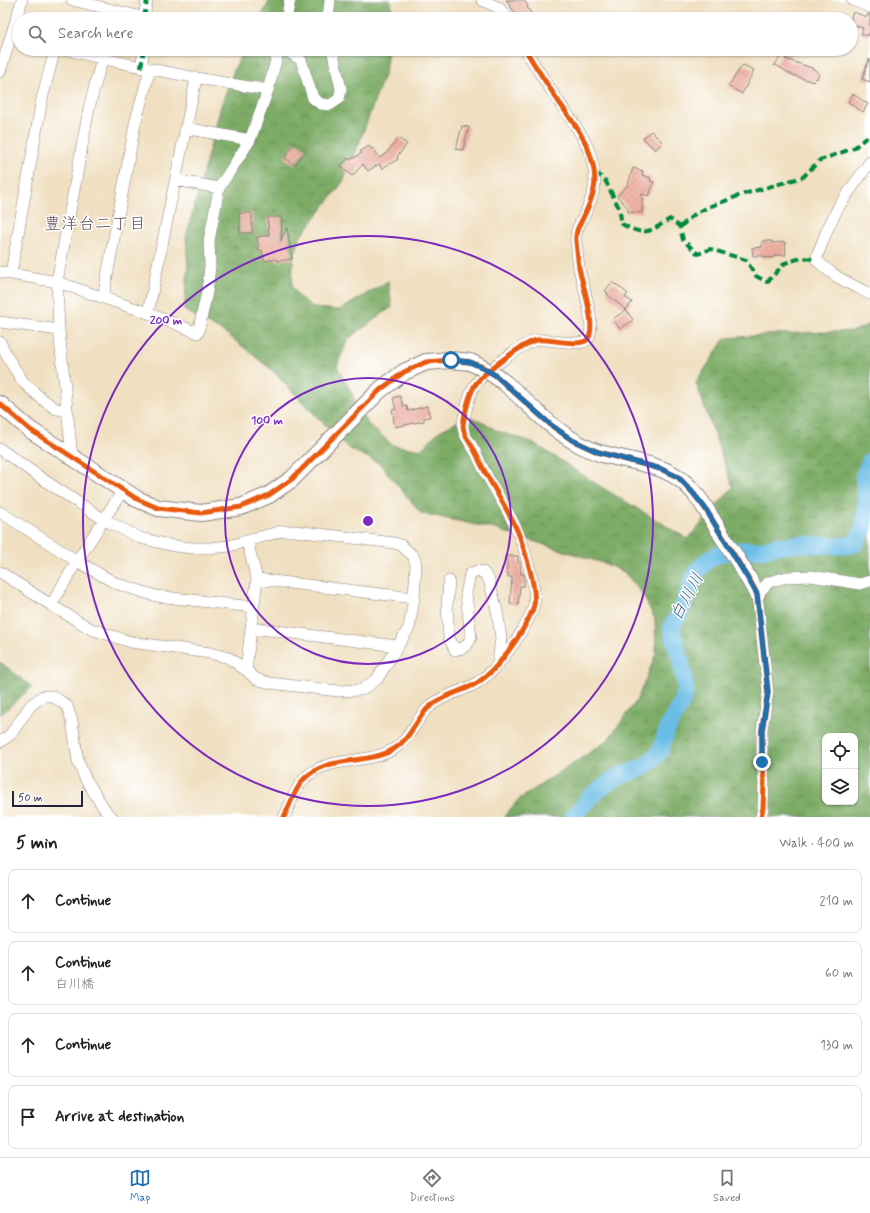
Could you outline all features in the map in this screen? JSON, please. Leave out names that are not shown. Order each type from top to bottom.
[{"type":"street","points":[[20,12],[22,0]]},
{"type":"street","points":[[72,0],[122,12]]},
{"type":"street","points":[[147,12],[148,0]]},
{"type":"street","points":[[287,12],[290,0]]},
{"type":"street","points":[[329,12],[330,0]]},
{"type":"street","points":[[482,0],[499,8],[502,12]]},
{"type":"street","points":[[852,0],[870,7]]},
{"type":"street","points":[[0,72],[12,42]]},
{"type":"street","points":[[53,56],[42,99],[5,273],[57,282],[148,313],[198,333],[207,292],[210,266],[209,241],[219,188],[250,140],[268,90],[277,56]]},
{"type":"street","points":[[90,56],[196,78],[268,90]]},
{"type":"street","points":[[103,298],[145,68],[144,56]]},
{"type":"street","points":[[295,56],[301,60],[313,98],[321,104],[330,105],[339,99],[341,88],[334,56]]},
{"type":"street","points":[[284,817],[302,780],[315,770],[329,764],[383,754],[392,750],[403,741],[427,710],[438,700],[476,683],[488,674],[505,656],[534,605],[533,584],[524,548],[517,530],[473,448],[465,438],[463,423],[469,397],[474,386],[505,358],[537,340],[584,342],[588,338],[591,329],[590,317],[579,267],[576,232],[593,194],[596,182],[595,172],[590,152],[580,132],[529,56]]},
{"type":"street","points":[[72,457],[59,330],[57,282],[89,108],[102,59]]},
{"type":"street","points":[[148,313],[196,78]]},
{"type":"street","points":[[185,128],[250,140]]},
{"type":"street","points":[[870,162],[839,206],[816,259],[825,269],[842,280],[870,294]]},
{"type":"street","points":[[175,180],[219,188]]},
{"type":"street","points":[[0,322],[59,330]]},
{"type":"street","points":[[0,342],[9,360],[24,382],[42,399],[56,409],[67,410]]},
{"type":"street","points":[[0,404],[29,429],[137,499],[158,508],[201,513],[241,507],[269,496],[292,479],[371,399],[404,372],[426,362],[451,360],[470,362],[483,368],[495,375],[551,425],[572,440],[598,452],[661,469],[678,477],[705,508],[755,589],[768,692],[762,730],[762,762],[764,782],[763,808],[761,817]]},
{"type":"street","points":[[0,449],[103,519],[140,538],[174,546],[210,548],[247,542],[270,534],[288,531],[394,543],[400,545],[410,553],[416,564],[414,598],[409,628],[377,679],[362,690],[338,692],[270,683],[256,679],[229,658],[210,653],[130,642],[91,629],[2,576]]},
{"type":"street","points":[[51,605],[103,519],[123,490]]},
{"type":"street","points":[[0,512],[77,561],[115,583],[156,596],[253,607]]},
{"type":"street","points":[[246,670],[257,579],[247,542]]},
{"type":"street","points":[[449,581],[447,606],[449,638],[455,650],[463,648],[469,644],[471,637],[466,594],[470,574],[477,571],[483,572],[489,580],[497,611],[501,638],[498,663]]},
{"type":"street","points":[[755,589],[769,582],[787,577],[810,576],[860,584],[870,581]]},
{"type":"street","points":[[257,579],[414,598]]},
{"type":"street","points":[[252,628],[397,646]]},
{"type":"street","points":[[0,742],[10,735],[31,705],[43,696],[52,696],[60,701],[67,706],[72,721],[78,762],[85,778],[106,812],[112,817]]},
{"type":"green space","points":[[270,0],[391,0],[391,12],[264,12]]},
{"type":"green space","points":[[241,56],[387,56],[385,72],[360,141],[343,182],[301,236],[293,260],[292,286],[299,297],[314,308],[340,310],[388,281],[392,307],[348,339],[337,366],[368,424],[392,445],[421,450],[438,432],[468,416],[497,431],[532,442],[603,488],[688,539],[733,487],[696,383],[725,338],[854,331],[870,324],[870,817],[504,817],[518,800],[607,741],[637,700],[656,654],[655,619],[642,593],[624,572],[606,564],[495,529],[421,513],[379,463],[348,448],[272,370],[227,334],[184,310],[188,268],[186,237],[221,106],[234,70]]},
{"type":"green space","points":[[0,662],[32,687],[0,715]]},
{"type":"building","points":[[506,0],[524,0],[530,12],[514,12]]},
{"type":"building","points":[[858,14],[867,17],[868,14],[870,14],[870,31],[868,36],[861,34],[863,28],[858,26]]},
{"type":"building","points":[[781,56],[790,56],[785,59],[812,68],[819,73],[817,79],[815,78],[813,82],[790,74],[776,65],[774,66]]},
{"type":"building","points":[[870,59],[870,82],[862,79]]},
{"type":"building","points":[[743,65],[754,70],[742,94],[728,86]]},
{"type":"building","points":[[853,94],[868,104],[863,112],[848,102]]},
{"type":"building","points":[[462,126],[469,127],[463,150],[456,149]]},
{"type":"building","points":[[651,131],[663,143],[655,150],[643,138]]},
{"type":"building","points":[[398,138],[407,144],[397,157],[398,159],[382,169],[379,164],[368,171],[363,164],[352,176],[341,166],[348,158],[350,160],[362,153],[360,151],[369,146],[371,149],[373,148],[380,158],[387,153]]},
{"type":"building","points":[[295,142],[306,149],[295,165],[285,158]]},
{"type":"building","points":[[633,168],[643,171],[642,175],[651,178],[650,181],[654,182],[649,196],[642,194],[642,213],[628,212],[628,208],[617,196],[628,185]]},
{"type":"building","points":[[239,213],[252,213],[252,233],[240,233]]},
{"type":"building","points":[[267,217],[282,217],[281,241],[287,227],[292,259],[264,261],[262,250],[259,251],[257,237],[269,235]]},
{"type":"building","points":[[762,241],[772,241],[772,243],[785,242],[786,255],[775,255],[775,257],[764,258],[764,256],[753,256],[752,248],[762,247]]},
{"type":"building","points":[[612,282],[628,294],[625,297],[632,302],[626,310],[605,291]]},
{"type":"building","points":[[626,310],[633,320],[620,329],[613,319]]},
{"type":"building","points":[[400,396],[404,407],[407,406],[408,411],[427,406],[430,417],[424,418],[424,421],[395,427],[392,410],[396,409],[393,398]]},
{"type":"building","points":[[507,556],[518,556],[521,574],[524,574],[524,586],[520,586],[518,605],[510,604],[512,577],[508,577],[507,573]]},
{"type":"waterway","name":"白川川","points":[[573,817],[591,796],[615,778],[644,767],[660,752],[668,727],[682,702],[686,689],[681,662],[671,627],[680,613],[696,572],[708,560],[719,554],[740,550],[761,550],[775,546],[801,544],[840,546],[855,544],[864,527],[866,499],[863,477],[870,461]]},
{"type":"marked path","points":[[145,12],[147,0]]},
{"type":"marked path","points":[[141,68],[143,56]]},
{"type":"marked path","points":[[680,227],[696,213],[711,206],[744,194],[803,177],[820,160],[854,148],[870,134]]},
{"type":"marked path","points":[[595,172],[605,180],[619,208],[622,224],[636,231],[642,232],[652,230],[670,219],[680,227],[683,240],[698,254],[710,249],[746,260],[756,276],[767,282],[785,263],[801,258],[816,259]]},
{"type":"cycle path","points":[[284,817],[300,784],[312,772],[335,763],[371,757],[394,749],[404,741],[432,704],[444,697],[477,683],[485,677],[493,670],[514,644],[534,605],[535,601],[531,574],[519,535],[508,512],[466,437],[463,425],[471,393],[475,385],[486,373],[504,359],[531,342],[537,340],[579,343],[588,339],[590,333],[590,315],[579,268],[576,235],[593,194],[595,180],[593,164],[581,135],[530,56]]},
{"type":"cycle path","points":[[0,404],[29,429],[137,499],[158,508],[201,513],[241,507],[269,495],[292,479],[380,390],[404,372],[426,362],[451,360],[470,362],[483,367],[495,375],[551,425],[572,440],[598,452],[661,469],[678,477],[705,508],[752,584],[757,594],[768,692],[762,730],[762,762],[764,782],[763,808],[761,817]]},
{"type":"district","name":"豊洋台二丁目","points":[[95,224]]},
{"type":"route","points":[[451,360],[470,362],[495,375],[551,425],[572,440],[598,452],[661,469],[678,477],[705,508],[757,594],[768,692],[762,730],[762,762]]}]
